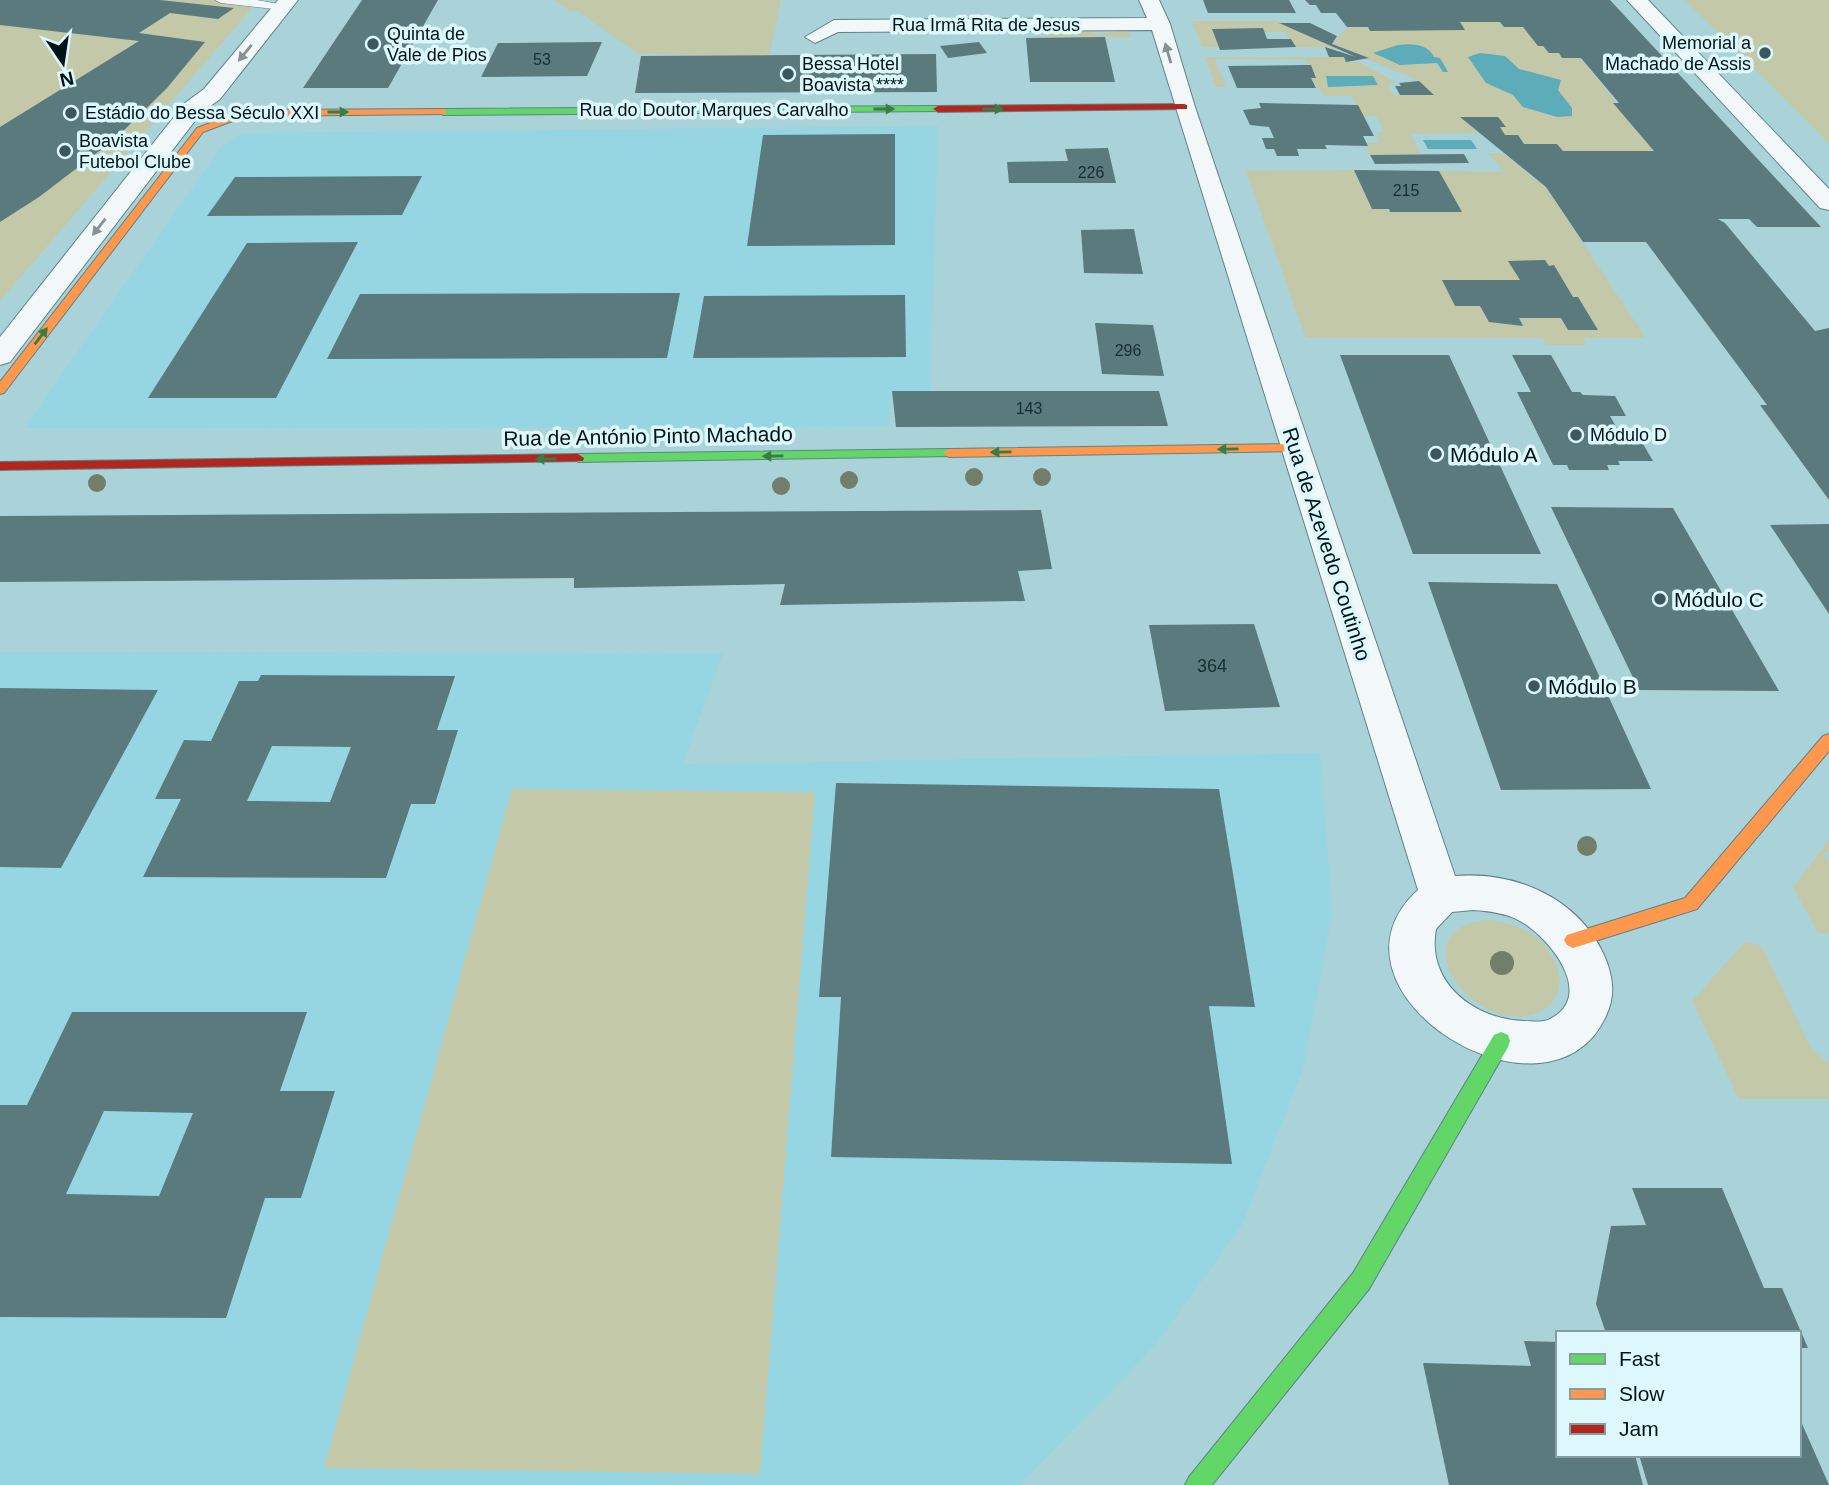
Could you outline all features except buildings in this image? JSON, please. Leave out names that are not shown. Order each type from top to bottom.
[{"type":"street","name":"Rua de Azevedo Coutinho","points":[[1149,0],[1160,24],[1184,107],[1441,897]]},
{"type":"street","points":[[1637,0],[1829,202]]},
{"type":"street","points":[[0,356],[193,108],[212,94],[285,3]]},
{"type":"street","name":"Rua Irmã Rita de Jesus","points":[[815,37],[834,26],[1160,24]]},
{"type":"street","points":[[212,94],[245,113]]},
{"type":"street","name":"Rua do Doutor Marques Carvalho","points":[[0,390],[200,130],[245,113],[1184,107]]},
{"type":"street","name":"Rua de António Pinto Machado","points":[[0,466],[1296,448]]},
{"type":"street","points":[[1573,940],[1691,904],[1829,740]]},
{"type":"street","points":[[1473,892],[1500,895],[1527,904],[1552,919],[1573,940],[1587,964],[1592,990],[1587,1013],[1571,1031],[1547,1042],[1501,1041],[1455,1021],[1432,999],[1415,974],[1410,949],[1414,926],[1441,897],[1473,892]]},
{"type":"street","points":[[1197,1485],[1361,1281],[1501,1041]]},
{"type":"lane","points":[[221,0],[285,3]]},
{"type":"shaded area","points":[[1414,44],[1428,49],[1434,57],[1440,58],[1448,72],[1443,72],[1437,63],[1400,65],[1373,53],[1398,45]]},
{"type":"shaded area","points":[[1480,53],[1505,56],[1519,69],[1561,80],[1558,90],[1572,108],[1572,116],[1557,117],[1523,107],[1513,95],[1486,83],[1468,57]]},
{"type":"shaded area","points":[[1326,76],[1373,76],[1378,85],[1328,87]]},
{"type":"shaded area","points":[[938,126],[930,391],[892,391],[888,427],[24,428],[223,144],[244,133]]},
{"type":"shaded area","points":[[1423,140],[1471,140],[1477,149],[1428,149]]},
{"type":"shaded area","points":[[0,652],[723,653],[683,764],[1320,753],[1332,914],[1303,1069],[1242,1225],[1157,1343],[1020,1485],[0,1485]]},
{"type":"green space","name":"Boavista Futebol Clube","points":[[0,0],[259,0],[0,301]]},
{"type":"green space","points":[[555,0],[781,0],[769,56],[638,54],[578,11],[570,11]]},
{"type":"green space","points":[[1685,0],[1829,0],[1829,143]]},
{"type":"green space","points":[[1192,21],[1277,21],[1333,47],[1296,47],[1285,32],[1264,32],[1262,28],[1213,29],[1219,47],[1202,47]]},
{"type":"green space","points":[[1460,22],[1500,22],[1504,27],[1523,27],[1538,46],[1543,46],[1549,53],[1559,53],[1563,58],[1581,58],[1654,151],[1563,151],[1557,144],[1524,144],[1518,135],[1505,135],[1500,127],[1505,127],[1498,117],[1461,117],[1478,133],[1410,134],[1421,154],[1370,155],[1366,143],[1380,143],[1376,133],[1384,132],[1376,116],[1363,116],[1352,96],[1324,96],[1311,78],[1316,77],[1306,60],[1215,59],[1226,87],[1216,87],[1205,57],[1344,57],[1346,62],[1358,62],[1393,80],[1395,84],[1388,84],[1393,95],[1433,95],[1419,81],[1332,44],[1347,27],[1464,30]]},
{"type":"green space","points":[[1092,30],[1096,34],[1129,30],[1132,37],[1025,37]]},
{"type":"green space","points":[[1488,153],[1502,153],[1546,187],[1646,338],[1583,338],[1586,345],[1546,345],[1543,338],[1306,338],[1246,171],[1355,170],[1372,209],[1461,212],[1439,171],[1505,172]]},
{"type":"green space","points":[[512,789],[815,792],[760,1474],[324,1468]]},
{"type":"green space","points":[[1829,840],[1829,852],[1824,853],[1829,862],[1829,933],[1818,933],[1793,887]]},
{"type":"green space","points":[[1491,920],[1513,925],[1538,939],[1557,965],[1559,987],[1556,997],[1539,1012],[1526,1016],[1502,1015],[1481,1005],[1463,991],[1451,973],[1446,955],[1450,938],[1464,926]]},
{"type":"green space","points":[[1745,942],[1759,945],[1765,952],[1810,1047],[1829,1063],[1829,1099],[1739,1099],[1692,1001]]},
{"type":"traffic: fast","points":[[443,112],[938,109]]},
{"type":"traffic: fast","points":[[578,458],[949,453]]},
{"type":"traffic: fast","points":[[1197,1485],[1361,1281],[1501,1041]]},
{"type":"traffic: slow","points":[[0,390],[200,130],[245,113],[443,112]]},
{"type":"traffic: slow","points":[[949,453],[1296,448]]},
{"type":"traffic: slow","points":[[1573,940],[1691,904],[1829,740]]},
{"type":"traffic: jam","points":[[938,109],[1184,107]]},
{"type":"traffic: jam","points":[[0,466],[578,458]]},
{"type":"place","name":"Quinta de Vale de Pios","points":[[373,44]]},
{"type":"place","name":"Memorial a Machado de Assis","points":[[1765,53]]},
{"type":"place","name":"Bessa Hotel Boavista ****","points":[[788,74]]},
{"type":"place","name":"Estádio do Bessa Século XXI","points":[[71,113]]},
{"type":"place","name":"Boavista Futebol Clube","points":[[65,151]]},
{"type":"place","name":"Módulo D","points":[[1576,435]]},
{"type":"place","name":"Módulo A","points":[[1436,454]]},
{"type":"place","name":"Módulo C","points":[[1660,599]]},
{"type":"place","name":"Módulo B","points":[[1534,686]]}]
